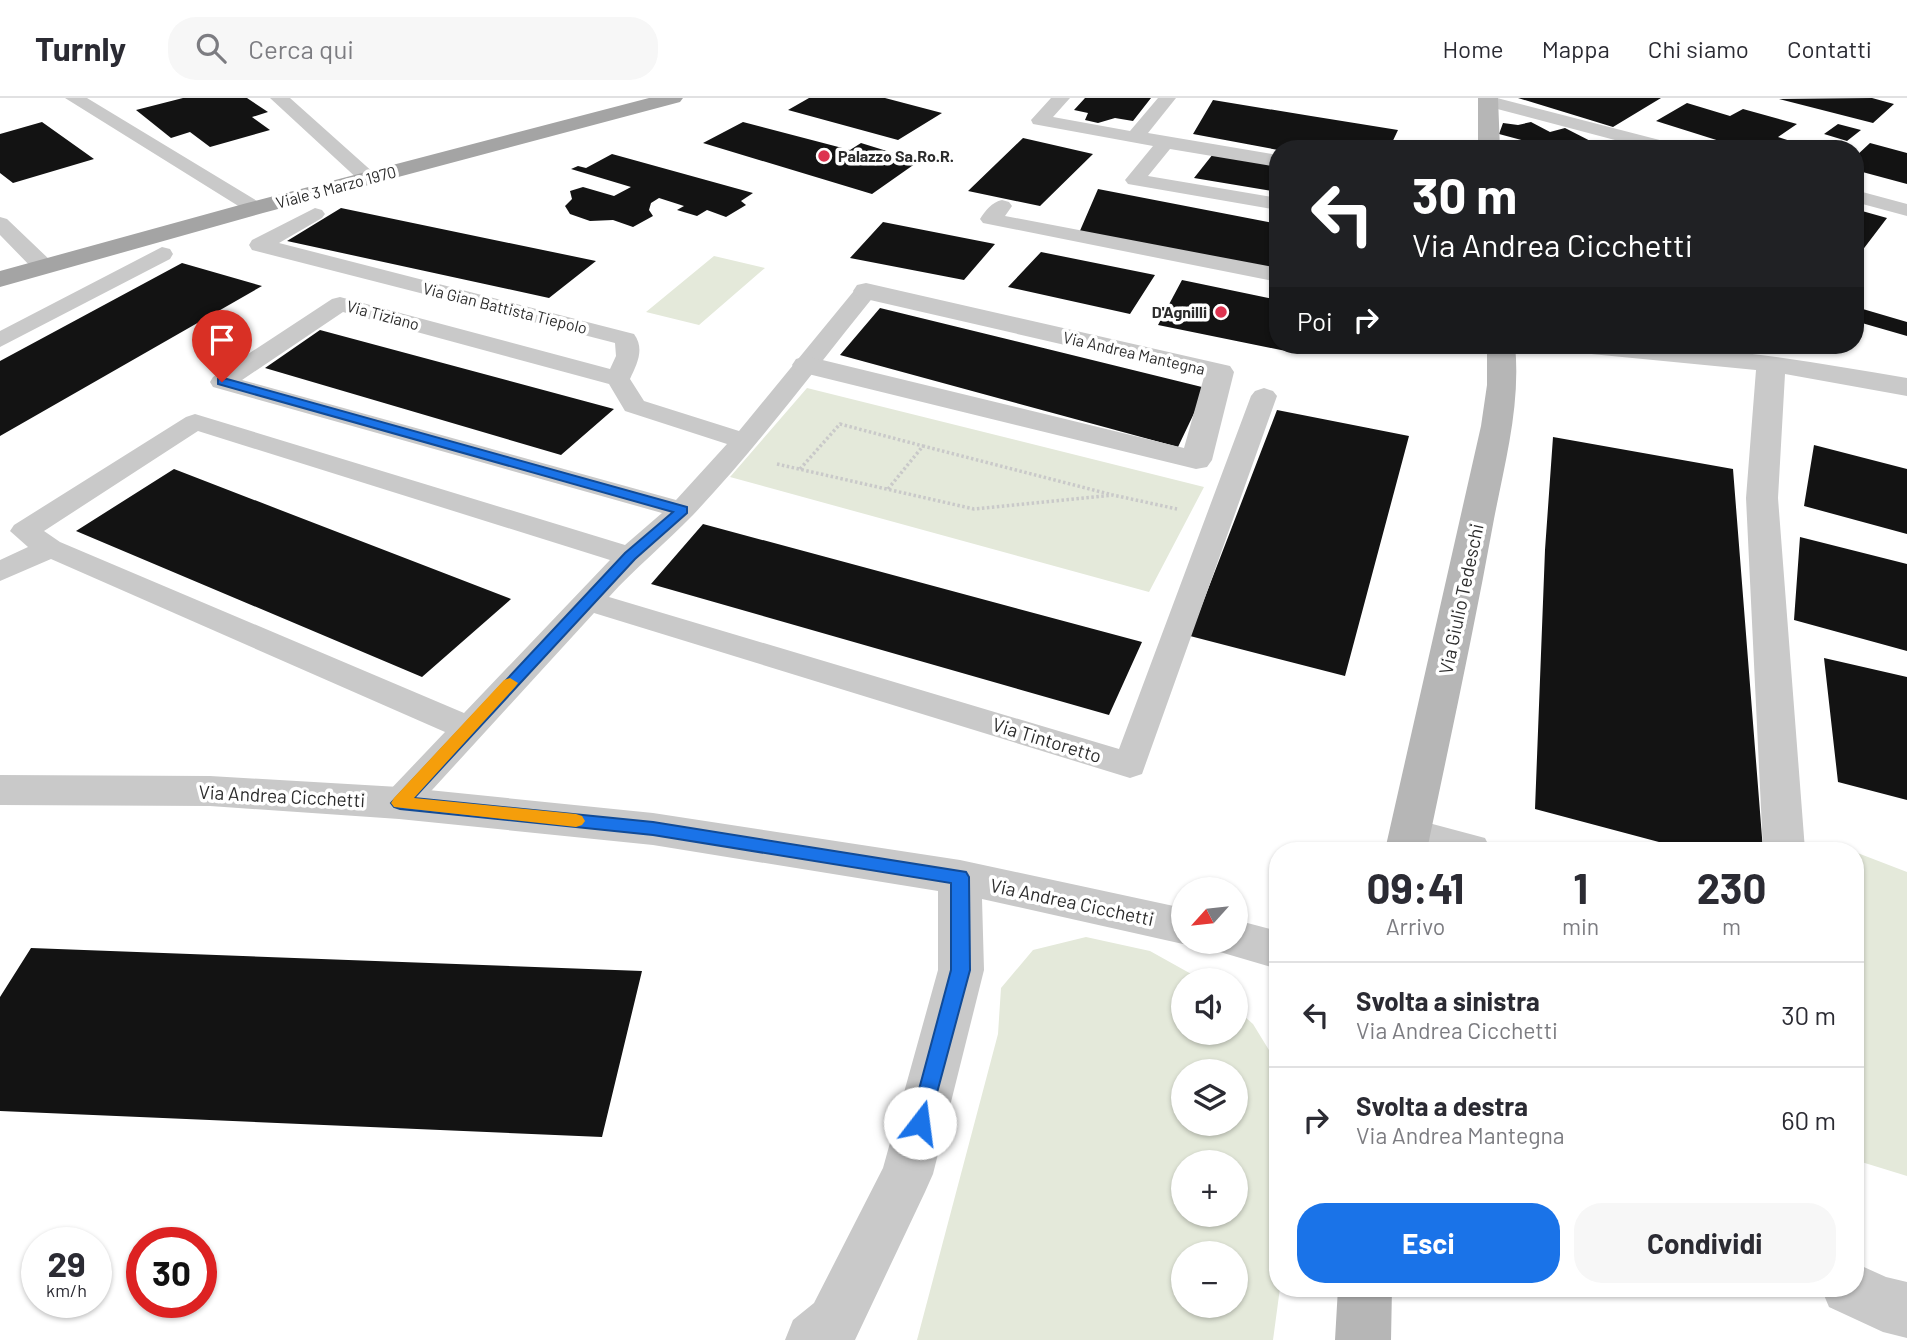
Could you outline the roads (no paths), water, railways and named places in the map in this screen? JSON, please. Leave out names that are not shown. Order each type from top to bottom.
[{"type":"main road","name":"Viale 3 Marzo 1970","points":[[0,279],[255,208],[673,98]]},
{"type":"street","points":[[1488,100],[1489,140]]},
{"type":"street","name":"Via Andrea Mantegna","points":[[806,365],[1196,460],[1220,372],[866,291]]},
{"type":"street","name":"Via Giulio Tedeschi","points":[[1408,842],[1469,565],[1495,426],[1502,354]]},
{"type":"street","points":[[1676,354],[1771,363],[1907,387]]},
{"type":"street","points":[[1771,363],[1762,498],[1784,842]]},
{"type":"street","name":"Via Andrea Cicchetti","points":[[0,790],[210,791],[400,803],[653,829],[960,877],[1171,923]]},
{"type":"street","points":[[813,1340],[834,1323],[907,1174],[961,970],[960,877]]},
{"type":"street","points":[[1248,942],[1269,948]]},
{"type":"street","points":[[1864,1295],[1907,1310]]},
{"type":"street","points":[[1363,1340],[1365,1297]]},
{"type":"lane","points":[[74,98],[255,208]]},
{"type":"lane","points":[[279,98],[368,178]]},
{"type":"lane","points":[[1061,98],[1040,120],[1269,160]]},
{"type":"lane","points":[[1135,137],[1167,98]]},
{"type":"lane","points":[[1488,100],[1638,140]]},
{"type":"lane","points":[[1165,143],[1135,180],[1269,202]]},
{"type":"lane","points":[[1864,198],[1907,210]]},
{"type":"lane","points":[[1002,206],[990,219],[1269,273]]},
{"type":"lane","name":"Via Gian Battista Tiepolo","points":[[315,214],[260,245],[626,339],[628,356],[618,379]]},
{"type":"lane","points":[[0,223],[44,267]]},
{"type":"lane","points":[[0,340],[162,254]]},
{"type":"lane","name":"Via Andrea Mantegna","points":[[400,803],[630,556],[682,510],[744,441],[866,291]]},
{"type":"lane","name":"Via Tiziano","points":[[618,379],[340,303],[222,382],[682,510]]},
{"type":"lane","points":[[618,379],[634,406],[744,441]]},
{"type":"lane","name":"Via Tintoretto","points":[[588,601],[1130,765],[1264,396]]},
{"type":"lane","points":[[468,728],[50,548],[24,531],[195,422],[630,556]]},
{"type":"lane","points":[[0,572],[50,548]]},
{"type":"place","name":"Palazzo Sa.Ro.R.","points":[[824,156]]},
{"type":"place","name":"D'Agnilli","points":[[1221,312]]}]
